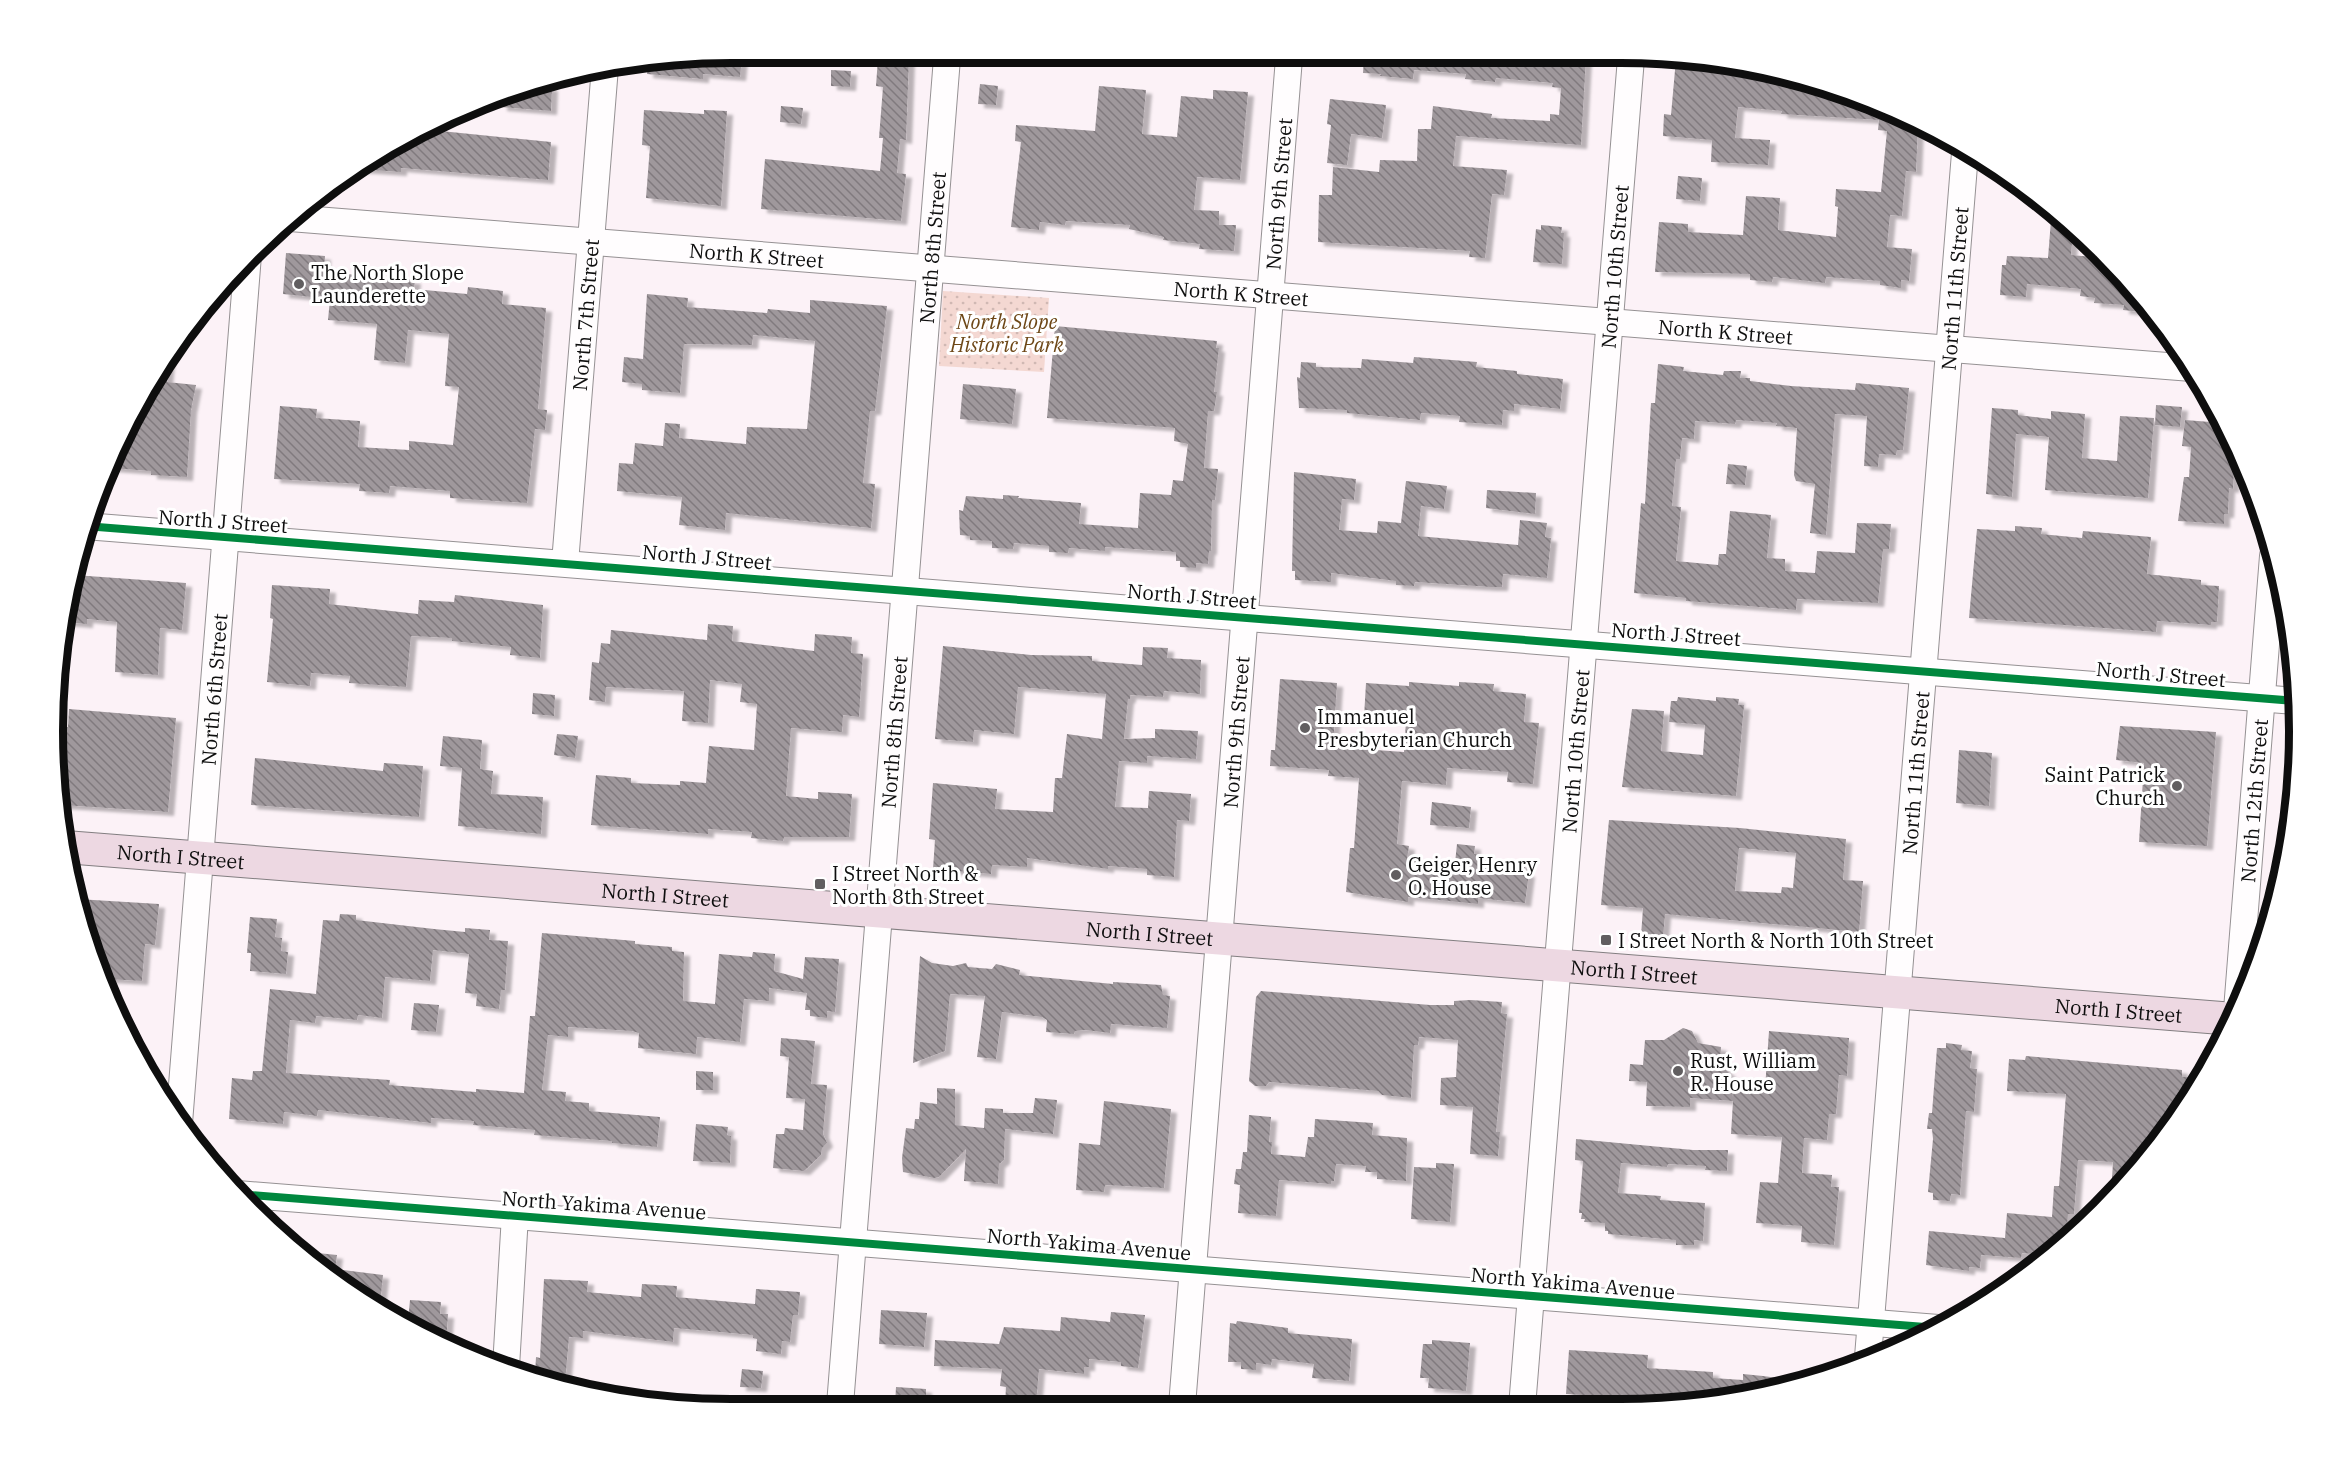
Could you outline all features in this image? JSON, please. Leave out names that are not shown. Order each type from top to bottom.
[{"type":"main road","name":"North I Street","points":[[74,848],[2224,1017]]},
{"type":"street","name":"North 8th Street","points":[[841,1399],[947,63]]},
{"type":"street","name":"North 9th Street","points":[[1183,1399],[1217,939],[1289,63]]},
{"type":"street","name":"North 10th Street","points":[[1523,1399],[1631,63]]},
{"type":"street","name":"North 7th Street","points":[[566,563],[604,75]]},
{"type":"street","name":"North 11th Street","points":[[1869,1351],[1965,158]]},
{"type":"street","name":"North K Street","points":[[303,219],[2181,367]]},
{"type":"street","name":"North 6th Street","points":[[180,1108],[247,272]]},
{"type":"street","name":"North J Street","points":[[95,527],[1924,670],[2288,701]]},
{"type":"street","name":"North 12th Street","points":[[2240,981],[2271,580]]},
{"type":"street","name":"North Yakima Avenue","points":[[252,1195],[854,1240],[1922,1327]]},
{"type":"street","points":[[506,1360],[515,1215]]},
{"type":"green space","name":"North Slope Historic Park","points":[[943,291],[1049,298],[1044,372],[939,366]]},
{"type":"building","points":[[741,63],[740,77],[703,74],[703,79],[647,74],[647,69],[687,64]]},
{"type":"building","points":[[878,63],[909,63],[906,140],[900,139],[897,173],[906,174],[901,221],[761,209],[765,159],[880,171],[883,138],[879,138],[883,87],[876,86]]},
{"type":"building","points":[[1364,63],[1586,63],[1581,145],[1456,136],[1453,166],[1507,170],[1504,195],[1492,194],[1485,258],[1469,257],[1470,251],[1318,242],[1319,195],[1332,195],[1333,167],[1379,172],[1380,160],[1417,161],[1418,129],[1431,129],[1433,106],[1492,114],[1491,118],[1550,121],[1550,114],[1559,115],[1561,88],[1552,87],[1553,83],[1496,78],[1495,82],[1465,79],[1466,74],[1414,70],[1413,79],[1363,73]]},
{"type":"building","points":[[1675,65],[1751,76],[1794,86],[1836,98],[1918,133],[1916,172],[1906,171],[1902,216],[1890,215],[1887,247],[1912,249],[1909,281],[1901,280],[1901,288],[1880,285],[1880,281],[1826,277],[1825,283],[1773,277],[1772,282],[1750,280],[1750,274],[1655,272],[1659,222],[1688,224],[1688,232],[1743,235],[1746,196],[1780,198],[1778,230],[1836,237],[1838,207],[1835,206],[1836,189],[1881,192],[1887,131],[1878,130],[1879,120],[1781,114],[1782,111],[1738,107],[1735,138],[1770,140],[1768,165],[1711,162],[1712,140],[1663,136],[1664,114],[1671,115]]},
{"type":"building","points":[[831,70],[851,71],[850,87],[831,86]]},
{"type":"building","points":[[980,84],[998,86],[996,105],[978,104]]},
{"type":"building","points":[[1099,86],[1146,90],[1142,134],[1177,137],[1181,96],[1213,99],[1213,90],[1248,92],[1240,180],[1197,177],[1194,210],[1219,211],[1219,225],[1236,225],[1234,251],[1199,249],[1200,244],[1163,240],[1164,237],[1129,229],[1130,225],[1066,221],[1065,225],[1040,222],[1039,230],[1011,227],[1021,142],[1015,141],[1016,125],[1095,131]]},
{"type":"building","points":[[552,88],[551,111],[501,107],[501,104],[516,98]]},
{"type":"building","points":[[1330,99],[1386,105],[1382,138],[1351,134],[1347,165],[1327,163],[1331,125],[1327,124]]},
{"type":"building","points":[[781,106],[803,108],[801,124],[780,122]]},
{"type":"building","points":[[644,110],[704,114],[704,110],[727,111],[721,206],[646,198],[650,146],[642,145]]},
{"type":"building","points":[[439,131],[551,142],[548,180],[401,168],[401,172],[369,170],[397,152]]},
{"type":"building","points":[[1678,176],[1702,178],[1700,201],[1676,199]]},
{"type":"building","points":[[2051,220],[2072,239],[2071,255],[2091,257],[2141,312],[2123,310],[2124,305],[2094,303],[2095,298],[2080,296],[2081,289],[2027,284],[2026,297],[2000,295],[2002,265],[2006,265],[2007,256],[2048,258]]},
{"type":"building","points":[[1541,225],[1562,227],[1561,233],[1564,233],[1562,264],[1533,262],[1536,229],[1541,230]]},
{"type":"building","points":[[286,253],[325,256],[324,272],[415,280],[414,289],[467,294],[468,287],[503,291],[502,304],[546,308],[538,409],[547,410],[545,430],[535,429],[527,503],[450,498],[450,491],[390,486],[389,493],[359,491],[360,484],[274,479],[280,406],[317,409],[316,418],[360,421],[358,447],[409,450],[409,441],[453,445],[459,387],[445,386],[449,334],[408,330],[405,363],[374,360],[377,324],[328,320],[330,299],[283,294]]},
{"type":"building","points":[[647,294],[688,298],[687,307],[767,313],[768,309],[810,313],[810,300],[887,306],[875,411],[870,411],[863,483],[875,484],[871,528],[726,513],[725,530],[679,525],[682,497],[617,491],[619,463],[633,464],[635,443],[663,446],[665,423],[680,424],[679,438],[746,444],[747,427],[807,429],[815,341],[753,335],[752,345],[684,344],[680,393],[642,390],[642,384],[622,382],[624,357],[643,359]]},
{"type":"building","points":[[1055,326],[1217,341],[1216,348],[1219,348],[1214,392],[1217,392],[1214,411],[1208,411],[1204,468],[1218,469],[1215,500],[1212,500],[1211,551],[1209,551],[1208,564],[1196,563],[1196,568],[1180,567],[1180,561],[1176,561],[1176,552],[1105,547],[1105,551],[1069,548],[1068,553],[1049,552],[1049,546],[1014,543],[1013,549],[992,548],[992,541],[970,540],[970,536],[960,535],[959,510],[963,511],[966,496],[1003,499],[1003,495],[1081,503],[1079,524],[1138,528],[1140,493],[1171,495],[1173,480],[1183,481],[1188,444],[1174,441],[1175,428],[1047,418]]},
{"type":"building","points":[[1414,357],[1477,362],[1476,367],[1563,379],[1560,409],[1514,404],[1514,411],[1503,410],[1502,425],[1459,422],[1460,416],[1421,413],[1420,420],[1347,413],[1347,410],[1299,408],[1297,377],[1300,378],[1301,362],[1316,363],[1316,367],[1361,368],[1362,359],[1413,363]]},
{"type":"building","points":[[1658,364],[1684,367],[1683,371],[1723,375],[1724,371],[1741,371],[1740,378],[1750,378],[1750,381],[1791,386],[1855,390],[1856,383],[1909,388],[1903,450],[1897,450],[1896,455],[1879,454],[1878,467],[1864,466],[1867,416],[1835,414],[1826,535],[1810,533],[1815,484],[1796,481],[1794,475],[1797,428],[1776,426],[1777,423],[1736,420],[1735,424],[1695,421],[1694,439],[1682,438],[1680,459],[1676,459],[1672,506],[1681,507],[1676,561],[1718,565],[1719,554],[1726,554],[1730,511],[1771,515],[1767,558],[1785,559],[1785,571],[1815,573],[1817,551],[1855,553],[1857,523],[1891,524],[1889,549],[1883,549],[1878,603],[1797,599],[1796,610],[1686,601],[1686,598],[1634,593],[1641,503],[1645,504],[1651,403],[1655,403]]},
{"type":"building","points":[[168,373],[167,382],[196,385],[191,410],[187,477],[151,475],[151,471],[117,468],[152,397]]},
{"type":"building","points":[[963,384],[1016,389],[1012,424],[960,419]]},
{"type":"building","points":[[2156,405],[2182,407],[2180,427],[2155,425]]},
{"type":"building","points":[[1992,408],[2018,410],[2018,415],[2051,419],[2051,411],[2085,414],[2082,458],[2117,461],[2120,416],[2154,418],[2148,498],[2045,490],[2049,437],[2016,434],[2012,497],[1986,494]]},
{"type":"building","points":[[2185,420],[2213,422],[2234,467],[2233,489],[2229,488],[2228,514],[2224,514],[2224,524],[2178,521],[2184,477],[2189,477],[2191,447],[2182,446]]},
{"type":"building","points":[[1728,464],[1747,466],[1745,485],[1726,484]]},
{"type":"building","points":[[1294,472],[1356,479],[1354,500],[1342,499],[1339,530],[1377,533],[1378,521],[1401,523],[1406,481],[1447,486],[1444,509],[1421,506],[1418,536],[1518,545],[1520,520],[1547,523],[1545,537],[1551,538],[1547,578],[1503,574],[1502,587],[1415,582],[1414,586],[1396,585],[1396,581],[1331,573],[1331,582],[1295,580],[1295,571],[1292,571]]},
{"type":"building","points":[[1487,490],[1536,493],[1535,514],[1486,508]]},
{"type":"building","points":[[2015,526],[2042,528],[2041,534],[2082,538],[2083,531],[2151,537],[2147,574],[2201,580],[2201,585],[2219,586],[2217,622],[2211,622],[2211,625],[2157,621],[2156,632],[1969,618],[1977,529],[2015,531]]},
{"type":"building","points":[[82,576],[186,583],[182,630],[160,628],[158,675],[115,672],[117,622],[87,619],[87,624],[72,623]]},
{"type":"building","points":[[272,585],[330,589],[329,604],[418,614],[419,600],[454,602],[455,595],[543,605],[540,658],[510,655],[511,647],[452,641],[452,638],[411,636],[406,687],[349,683],[350,676],[311,673],[310,686],[267,682],[273,619],[270,618]]},
{"type":"building","points":[[708,624],[733,626],[732,641],[814,651],[815,634],[852,637],[851,653],[863,654],[859,717],[843,715],[842,732],[791,728],[786,796],[818,799],[818,792],[852,794],[849,837],[784,837],[783,841],[751,838],[752,832],[708,829],[708,834],[591,825],[596,775],[631,778],[631,783],[680,785],[680,781],[706,783],[709,746],[754,750],[757,704],[740,702],[742,684],[710,680],[708,723],[682,721],[684,691],[606,687],[605,702],[589,700],[592,662],[599,663],[601,643],[610,644],[611,630],[707,640]]},
{"type":"building","points":[[943,646],[1031,655],[1092,656],[1092,661],[1142,665],[1143,647],[1168,648],[1167,658],[1201,660],[1200,694],[1164,691],[1163,697],[1130,695],[1124,739],[1155,738],[1155,729],[1198,731],[1196,759],[1147,756],[1147,763],[1119,761],[1115,807],[1148,808],[1149,791],[1191,794],[1189,821],[1177,820],[1174,877],[1147,875],[1147,869],[1108,866],[1108,869],[1027,858],[1027,867],[992,865],[991,874],[933,869],[935,840],[929,839],[933,783],[997,789],[995,809],[1053,812],[1055,778],[1062,778],[1067,734],[1102,739],[1106,694],[1018,687],[1014,734],[974,730],[973,742],[935,739]]},
{"type":"building","points":[[1280,679],[1337,683],[1333,747],[1404,752],[1406,721],[1364,717],[1366,683],[1409,686],[1409,682],[1459,686],[1459,682],[1494,684],[1493,691],[1526,694],[1524,722],[1539,723],[1533,784],[1507,782],[1508,772],[1447,768],[1446,785],[1402,781],[1397,844],[1409,846],[1407,859],[1455,863],[1457,844],[1475,846],[1474,854],[1483,855],[1482,858],[1526,863],[1524,873],[1529,873],[1525,903],[1478,898],[1478,904],[1408,897],[1408,902],[1346,892],[1350,848],[1354,848],[1359,778],[1328,776],[1329,770],[1270,766],[1271,750],[1275,750]]},
{"type":"building","points":[[533,693],[555,695],[554,716],[532,714]]},
{"type":"building","points":[[1678,697],[1716,701],[1716,697],[1739,699],[1738,705],[1744,705],[1736,796],[1622,787],[1632,709],[1664,711],[1661,751],[1703,755],[1705,725],[1669,722],[1671,701],[1677,701]]},
{"type":"building","points":[[69,709],[176,718],[168,812],[68,805],[63,731],[63,727],[68,727]]},
{"type":"building","name":"Saint Patrick Church","points":[[2120,726],[2216,732],[2207,846],[2139,842],[2144,763],[2116,760]]},
{"type":"building","points":[[557,734],[578,736],[575,758],[554,755]]},
{"type":"building","points":[[443,736],[482,740],[480,769],[493,771],[491,794],[543,797],[541,834],[458,826],[462,768],[440,766]]},
{"type":"building","points":[[1959,750],[1992,753],[1989,806],[1956,803]]},
{"type":"building","points":[[255,758],[383,771],[384,763],[423,766],[419,817],[251,805]]},
{"type":"building","points":[[1432,802],[1471,807],[1469,828],[1430,825]]},
{"type":"building","points":[[1609,820],[1740,828],[1846,839],[1843,880],[1863,881],[1859,932],[1665,914],[1663,938],[1641,936],[1643,908],[1601,905]],"holes":[[[1739,848],[1796,853],[1793,888],[1782,887],[1781,893],[1735,891]]]},
{"type":"building","points":[[85,899],[159,904],[155,945],[145,944],[142,981],[111,979],[107,970],[108,960],[103,959],[98,946]]},
{"type":"building","points":[[340,914],[356,915],[356,920],[434,929],[465,932],[465,928],[490,930],[489,940],[508,941],[505,990],[501,990],[499,1009],[476,1006],[477,994],[465,993],[469,954],[433,950],[430,981],[385,977],[382,1018],[358,1015],[357,1020],[316,1016],[315,1023],[290,1020],[286,1073],[390,1080],[389,1085],[476,1092],[476,1089],[524,1093],[530,1016],[535,1016],[542,933],[635,941],[635,944],[672,947],[672,951],[684,952],[683,1001],[715,1004],[719,954],[752,957],[753,952],[775,954],[774,971],[803,979],[805,957],[839,959],[835,1012],[827,1011],[827,1018],[810,1016],[810,1010],[805,1010],[807,993],[769,988],[769,1001],[744,999],[740,1042],[697,1037],[696,1054],[638,1048],[639,1033],[632,1031],[568,1027],[568,1037],[548,1035],[542,1090],[566,1092],[565,1101],[589,1103],[589,1111],[660,1117],[657,1147],[534,1135],[535,1130],[473,1125],[474,1121],[431,1118],[431,1123],[318,1110],[317,1116],[284,1112],[283,1124],[229,1119],[232,1078],[252,1080],[253,1071],[262,1071],[270,989],[316,994],[323,920],[339,921]]},
{"type":"building","points":[[250,917],[277,919],[275,937],[282,938],[281,951],[288,952],[286,974],[250,971],[251,953],[247,953]]},
{"type":"building","points":[[920,956],[932,963],[953,966],[966,963],[968,967],[992,969],[996,964],[1020,970],[1019,975],[1113,984],[1113,982],[1161,985],[1163,995],[1170,996],[1167,1028],[1111,1024],[1110,1033],[1085,1030],[1075,1031],[1074,1034],[1046,1032],[1047,1020],[1042,1017],[1002,1012],[996,1059],[977,1057],[985,996],[950,994],[945,1051],[913,1063]]},
{"type":"building","points":[[1261,991],[1430,1005],[1454,1005],[1454,1001],[1470,1000],[1502,1002],[1501,1013],[1507,1014],[1496,1132],[1500,1132],[1498,1156],[1470,1154],[1473,1107],[1440,1105],[1441,1078],[1456,1077],[1458,1040],[1419,1037],[1418,1045],[1414,1045],[1411,1098],[1382,1095],[1378,1091],[1269,1082],[1266,1086],[1255,1086],[1249,1081],[1256,997]]},
{"type":"building","points":[[414,1003],[439,1005],[436,1032],[411,1030]]},
{"type":"building","points":[[1683,1028],[1692,1031],[1698,1043],[1721,1047],[1720,1064],[1730,1074],[1733,1097],[1734,1087],[1765,1089],[1769,1031],[1849,1038],[1847,1076],[1839,1075],[1836,1114],[1829,1114],[1827,1140],[1804,1138],[1802,1173],[1832,1175],[1831,1187],[1839,1187],[1834,1245],[1801,1242],[1802,1226],[1756,1223],[1760,1182],[1778,1183],[1782,1137],[1731,1134],[1733,1101],[1690,1098],[1690,1107],[1646,1106],[1647,1082],[1629,1081],[1630,1064],[1643,1065],[1645,1040],[1664,1040]]},
{"type":"building","points":[[781,1038],[815,1041],[811,1084],[827,1085],[823,1134],[827,1143],[822,1148],[821,1155],[804,1171],[773,1168],[776,1134],[784,1134],[785,1128],[803,1130],[805,1099],[786,1098],[789,1057],[780,1056]]},
{"type":"building","points":[[1946,1043],[1962,1045],[1961,1050],[1972,1051],[1970,1068],[1977,1069],[1974,1112],[1966,1111],[1960,1195],[1951,1194],[1950,1201],[1933,1200],[1933,1193],[1928,1192],[1933,1139],[1932,1129],[1927,1129],[1929,1113],[1932,1113],[1937,1048],[1946,1048]]},
{"type":"building","points":[[2026,1056],[2182,1070],[2182,1077],[2191,1077],[2191,1079],[2151,1138],[2112,1183],[2113,1162],[2078,1160],[2074,1214],[2068,1214],[2067,1227],[2036,1254],[2022,1253],[2021,1258],[1981,1255],[1980,1268],[1969,1267],[1969,1271],[1926,1265],[1929,1231],[2005,1238],[2007,1213],[2052,1217],[2054,1186],[2059,1186],[2066,1094],[2007,1091],[2009,1059],[2025,1060]]},
{"type":"building","points":[[696,1071],[713,1072],[713,1090],[696,1090]]},
{"type":"building","points":[[937,1088],[955,1089],[955,1125],[984,1128],[985,1108],[1003,1109],[1003,1113],[1033,1113],[1035,1098],[1057,1100],[1053,1134],[1005,1129],[1004,1160],[999,1164],[998,1184],[964,1181],[966,1149],[939,1177],[903,1172],[902,1158],[906,1128],[914,1129],[915,1119],[919,1119],[920,1102],[937,1104]]},
{"type":"building","points":[[1104,1101],[1171,1109],[1164,1188],[1105,1185],[1104,1192],[1076,1190],[1079,1143],[1100,1145]]},
{"type":"building","points":[[1249,1115],[1271,1117],[1269,1142],[1272,1142],[1271,1154],[1305,1157],[1308,1137],[1314,1137],[1315,1119],[1373,1123],[1372,1135],[1407,1138],[1406,1181],[1377,1179],[1377,1172],[1365,1172],[1366,1166],[1336,1164],[1334,1181],[1331,1181],[1331,1184],[1279,1180],[1276,1216],[1238,1213],[1240,1185],[1234,1184],[1236,1169],[1241,1169],[1243,1152],[1247,1152]]},
{"type":"building","points":[[696,1124],[728,1127],[727,1135],[731,1136],[730,1163],[693,1161]]},
{"type":"building","points":[[1576,1139],[1693,1150],[1728,1150],[1727,1171],[1705,1170],[1706,1166],[1668,1164],[1667,1167],[1621,1163],[1618,1193],[1661,1196],[1660,1200],[1705,1203],[1703,1241],[1694,1240],[1694,1245],[1676,1245],[1676,1240],[1608,1234],[1608,1231],[1605,1231],[1605,1223],[1584,1222],[1585,1219],[1581,1219],[1582,1213],[1579,1213],[1583,1161],[1575,1160]]},
{"type":"building","points":[[1436,1163],[1454,1164],[1450,1222],[1411,1219],[1414,1167],[1436,1168]]},
{"type":"building","points":[[314,1253],[337,1255],[335,1269]]},
{"type":"building","points":[[336,1269],[383,1275],[381,1299]]},
{"type":"building","points":[[544,1279],[588,1281],[587,1292],[641,1297],[642,1284],[677,1286],[676,1297],[755,1304],[756,1289],[800,1292],[798,1315],[793,1315],[790,1342],[782,1341],[781,1354],[756,1351],[757,1339],[753,1338],[753,1335],[674,1328],[673,1342],[583,1331],[583,1338],[569,1337],[565,1378],[535,1370],[536,1357],[540,1358]]},
{"type":"building","points":[[410,1300],[441,1302],[440,1314],[448,1314],[447,1335],[436,1330],[408,1316]]},
{"type":"building","points":[[881,1310],[927,1313],[924,1347],[879,1344]]},
{"type":"building","points":[[1111,1312],[1145,1315],[1138,1368],[1121,1366],[1121,1362],[1089,1359],[1089,1367],[1084,1367],[1084,1374],[1039,1369],[1036,1399],[1005,1399],[1006,1387],[1000,1386],[1002,1369],[934,1366],[935,1340],[999,1344],[1004,1327],[1060,1331],[1061,1317],[1110,1322]]},
{"type":"building","points":[[1237,1321],[1288,1328],[1288,1333],[1352,1339],[1349,1381],[1312,1378],[1314,1364],[1272,1359],[1271,1365],[1256,1363],[1256,1370],[1241,1369],[1241,1362],[1228,1362],[1230,1323],[1236,1324]]},
{"type":"building","points":[[1432,1340],[1470,1343],[1466,1391],[1428,1388],[1429,1378],[1420,1378],[1423,1344],[1432,1344]]},
{"type":"building","points":[[1569,1350],[1648,1355],[1647,1368],[1713,1372],[1713,1378],[1743,1380],[1743,1374],[1782,1379],[1751,1386],[1665,1398],[1598,1399],[1598,1396],[1566,1394]]},
{"type":"building","points":[[742,1369],[763,1371],[761,1388],[740,1387]]},
{"type":"building","points":[[896,1387],[926,1389],[926,1399],[895,1399]]},
{"type":"cycle path","points":[[95,527],[2288,700]]},
{"type":"cycle path","points":[[252,1195],[1922,1327]]},
{"type":"place","name":"The North Slope Launderette","points":[[299,284]]},
{"type":"place","name":"Immanuel Presbyterian Church","points":[[1305,728]]},
{"type":"place","name":"Saint Patrick Church","points":[[2177,786]]},
{"type":"place","name":"Geiger, Henry O. House","points":[[1396,875]]},
{"type":"place","name":"I Street North & North 8th Street","points":[[820,884]]},
{"type":"place","name":"I Street North & North 10th Street","points":[[1606,940]]},
{"type":"place","name":"Rust, William R. House","points":[[1678,1071]]}]
